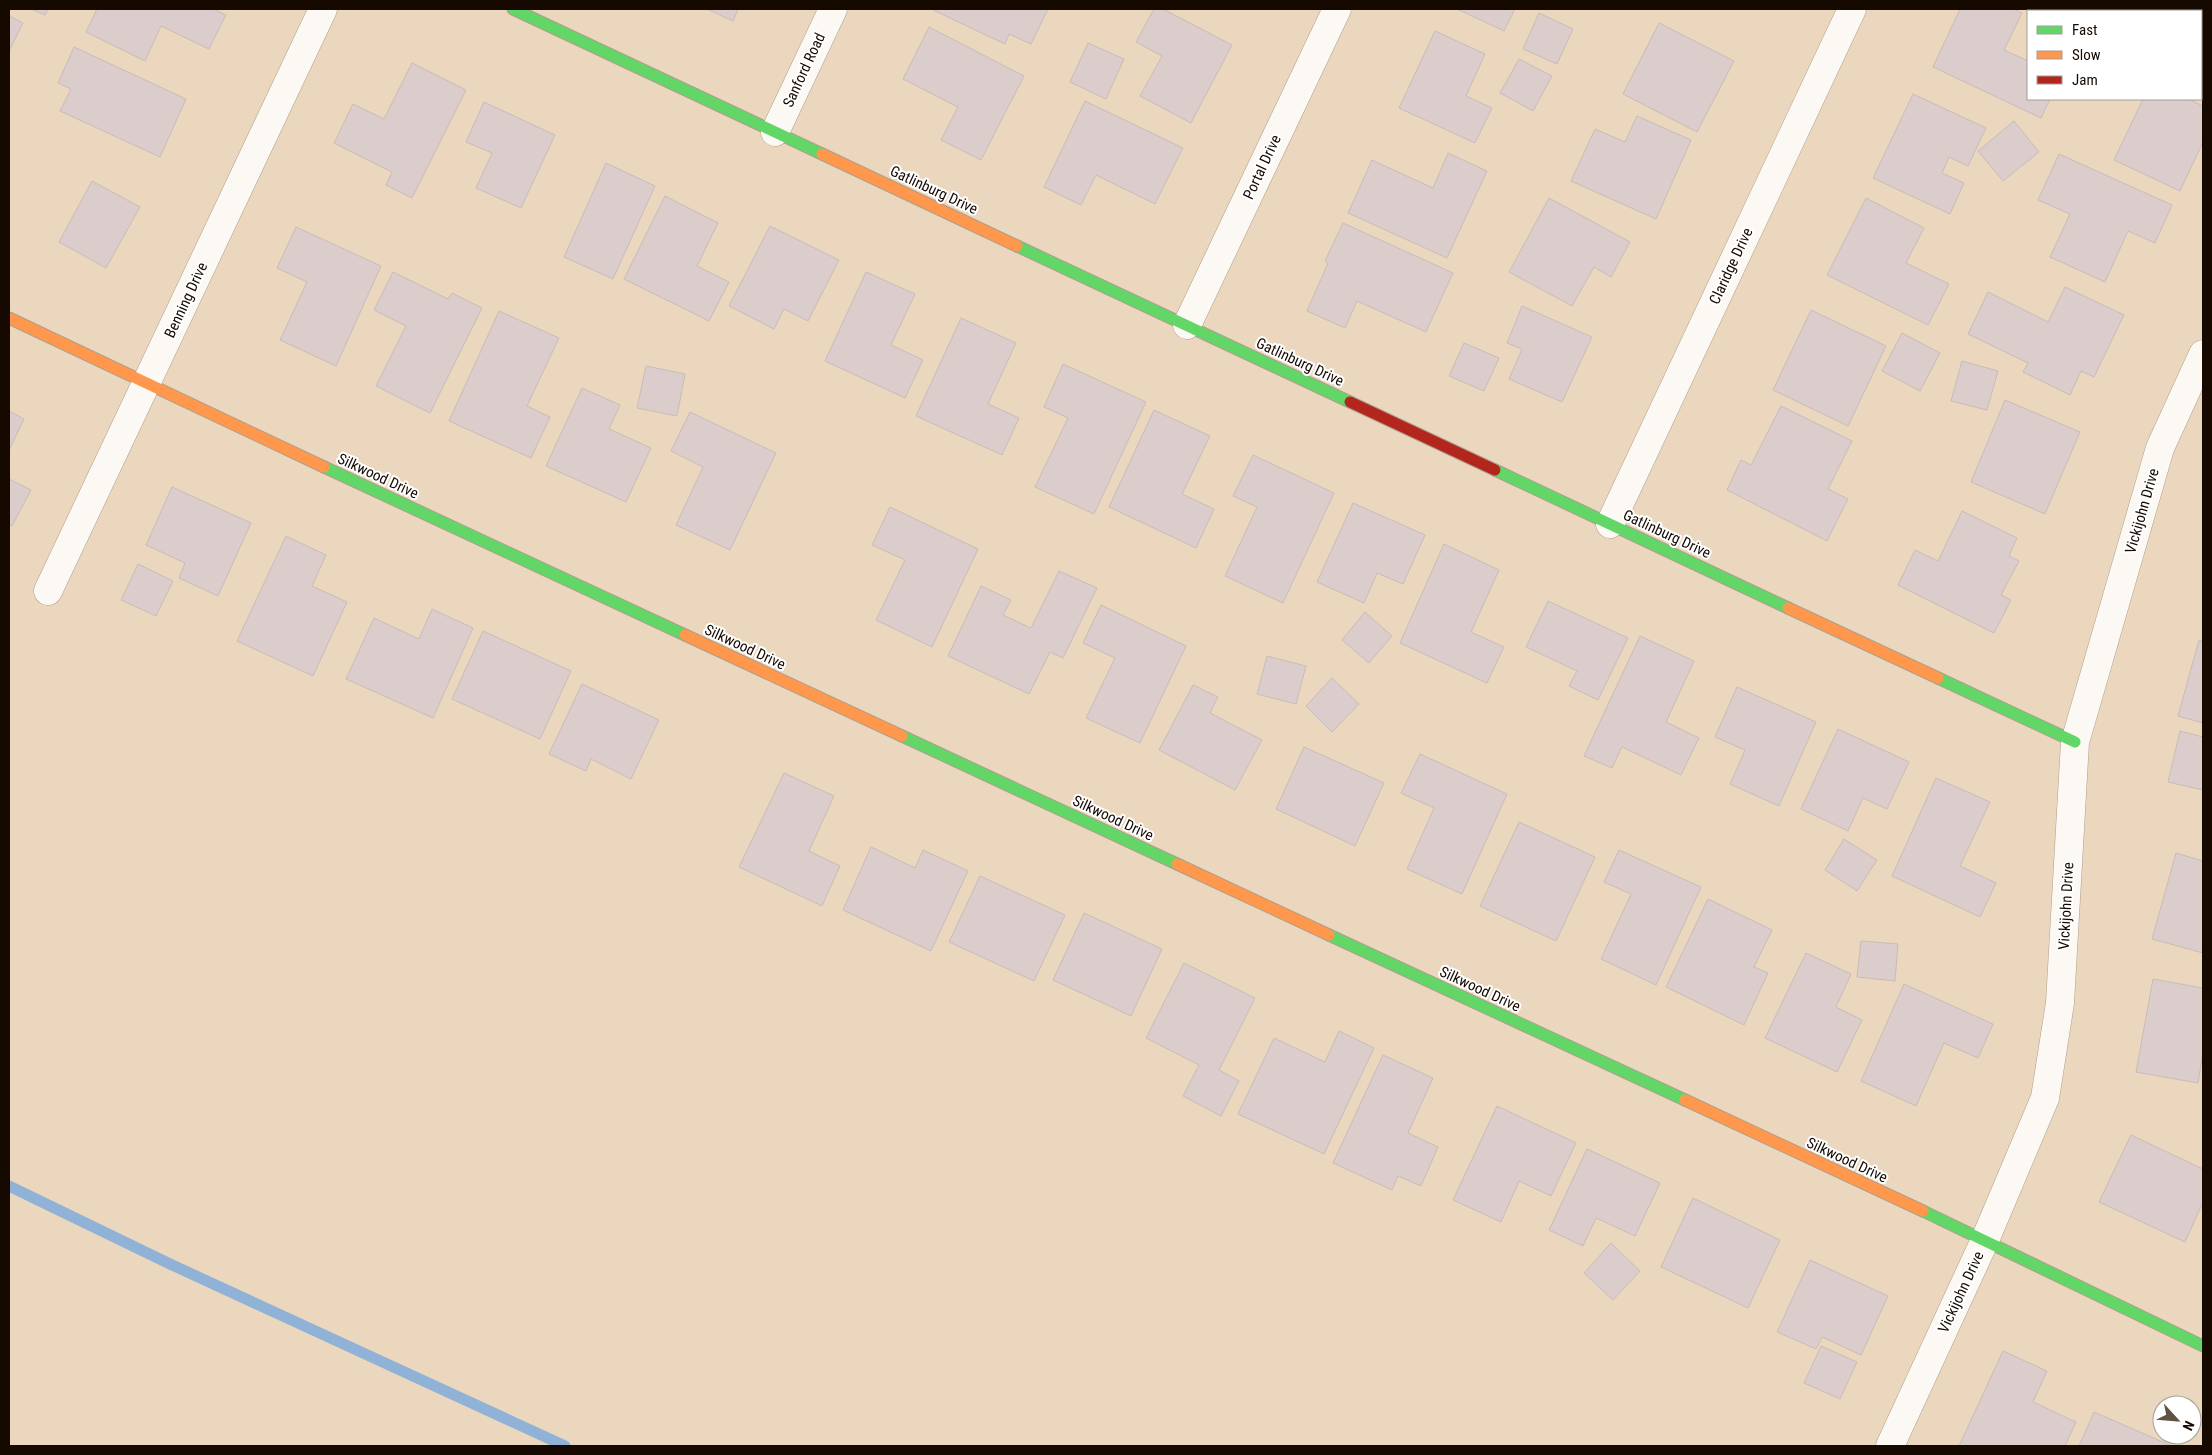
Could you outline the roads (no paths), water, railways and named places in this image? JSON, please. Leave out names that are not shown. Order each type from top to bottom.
[{"type":"street","name":"Benning Drive","points":[[48,591],[323,9]]},
{"type":"street","name":"Gatlinburg Drive","points":[[513,9],[2075,742]]},
{"type":"street","name":"Sanford Road","points":[[775,132],[833,9]]},
{"type":"street","name":"Portal Drive","points":[[1187,325],[1337,9]]},
{"type":"street","name":"Claridge Drive","points":[[1610,524],[1852,9]]},
{"type":"street","name":"Silkwood Drive","points":[[9,318],[146,384],[1985,1240],[2203,1346]]},
{"type":"street","name":"Vickijohn Drive","points":[[1890,1446],[1985,1240],[2045,1098],[2060,1003],[2075,742],[2160,448],[2203,354]]},
{"type":"waterway","points":[[9,1186],[170,1264],[565,1446]]}]
